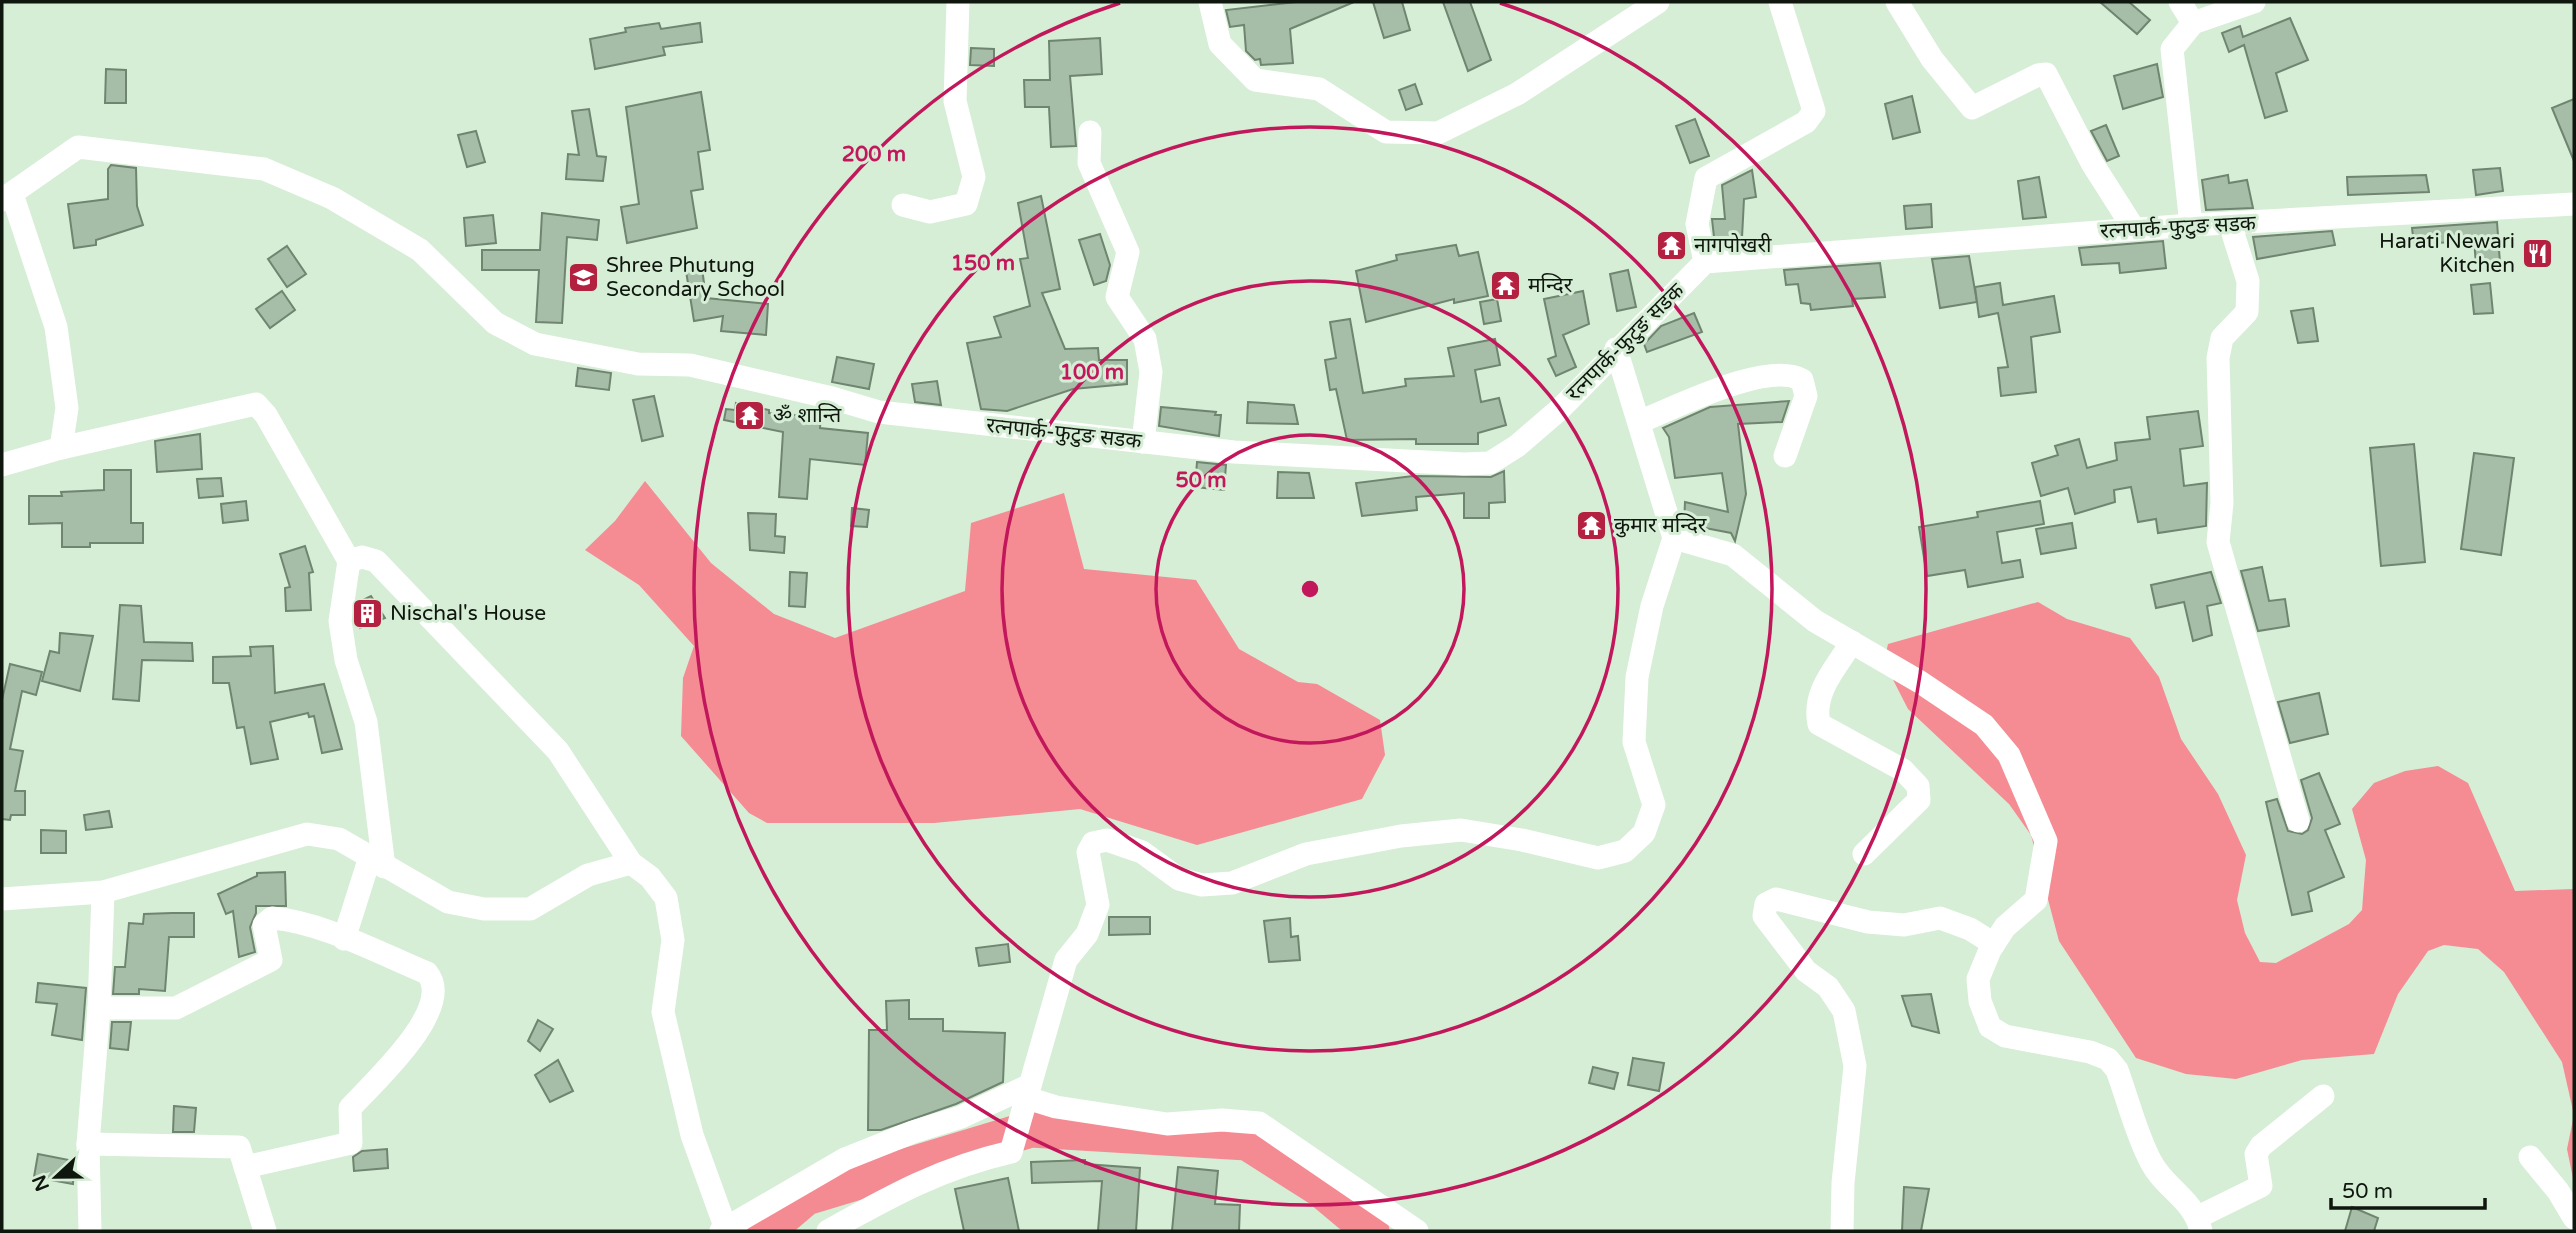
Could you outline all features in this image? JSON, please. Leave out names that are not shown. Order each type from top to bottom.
[{"type":"street","points":[[903,205],[930,212],[966,205],[974,177],[955,101],[958,2]]},
{"type":"street","points":[[1210,2],[1220,44],[1255,80],[1319,89],[1386,132],[1438,133],[1517,94],[1658,2]]},
{"type":"street","points":[[1706,261],[1697,224],[1706,178],[1806,121],[1814,111],[1780,2]]},
{"type":"street","points":[[1897,2],[1932,59],[1972,108],[2038,75],[2046,74],[2092,163],[2134,229]]},
{"type":"street","points":[[2180,2],[2193,23]]},
{"type":"street","points":[[2191,225],[2172,49],[2193,23],[2254,2]]},
{"type":"street","points":[[1090,132],[1089,163],[1128,252],[1117,297],[1145,340],[1151,372],[1143,442]]},
{"type":"street","name":"रत्नपार्क-फुटुङ सडक","points":[[7,197],[78,147],[264,169],[332,198],[420,250],[495,323],[535,344],[638,364],[690,365],[879,412],[1266,454],[1464,464],[1490,463],[1517,446],[1560,409],[1616,349],[1706,261],[2191,225],[2574,204]]},
{"type":"street","points":[[7,197],[56,327],[67,408],[61,449]]},
{"type":"street","points":[[2230,224],[2248,281],[2247,312],[2222,338],[2218,358],[2222,503],[2218,542],[2298,821]]},
{"type":"street","points":[[828,1231],[898,1193],[965,1163],[1011,1152],[1066,960],[1087,933],[1098,905],[1087,852],[1093,843],[1107,840],[1142,852],[1179,879],[1202,885],[1232,883],[1306,854],[1401,836],[1461,830],[1521,840],[1598,858],[1625,851],[1644,833],[1654,805],[1634,742],[1637,677],[1652,606],[1674,538],[1616,349]]},
{"type":"street","points":[[1639,422],[1744,379],[1794,376],[1802,380],[1806,396],[1785,456]]},
{"type":"street","points":[[2,465],[256,404],[265,415],[349,561],[340,621],[346,660],[366,722],[377,862],[344,939]]},
{"type":"street","points":[[1674,538],[1733,555],[1815,621],[1920,682],[1984,725],[2009,755],[2046,842],[2036,900],[2005,927],[1978,979],[1980,1001],[1990,1027],[2005,1036],[2090,1052],[2108,1059],[2118,1070],[2151,1164],[2200,1224],[2261,1186],[2256,1154],[2261,1146],[2323,1096]]},
{"type":"street","points":[[349,561],[362,557],[376,561],[558,751],[631,863],[650,877],[666,898],[673,940],[663,1012],[692,1135],[724,1230],[845,1159],[1028,1092],[1056,1107],[1167,1124],[1222,1120],[1258,1123],[1417,1231]]},
{"type":"street","points":[[1852,642],[1818,696],[1816,709],[1819,724],[1903,769],[1918,786],[1920,800],[1864,853]]},
{"type":"street","points":[[2,900],[103,892],[307,834],[339,839],[447,902],[484,909],[530,909],[588,875],[631,863]]},
{"type":"street","points":[[90,1231],[88,1144],[99,1008],[103,892]]},
{"type":"street","points":[[1842,1231],[1843,1183],[1855,1066],[1844,1011],[1828,987],[1806,971],[1779,937],[1764,916],[1766,904],[1776,899],[1868,922],[1904,925],[1940,918],[1970,929],[1994,944]]},
{"type":"street","points":[[99,1008],[176,1008],[271,960],[264,925],[272,918],[286,919],[344,939],[427,973],[434,982],[435,992],[425,1020],[410,1042],[351,1108],[351,1143],[246,1167]]},
{"type":"street","points":[[88,1144],[239,1147],[265,1231]]},
{"type":"street","points":[[2530,1157],[2558,1191],[2574,1218]]},
{"type":"shaded area","points":[[645,481],[711,563],[774,614],[835,638],[965,591],[971,523],[1064,493],[1084,569],[1196,580],[1239,649],[1298,682],[1317,684],[1380,720],[1385,755],[1362,799],[1197,845],[1080,809],[934,823],[767,823],[749,813],[681,736],[683,678],[694,646],[639,585],[585,550],[615,521]]},
{"type":"shaded area","points":[[2038,602],[2067,619],[2130,638],[2159,677],[2181,739],[2218,794],[2246,855],[2237,900],[2245,933],[2260,962],[2276,963],[2349,924],[2362,910],[2366,860],[2352,809],[2374,783],[2405,771],[2438,766],[2468,783],[2515,891],[2574,889],[2574,1115],[2562,1062],[2504,972],[2478,949],[2444,945],[2428,951],[2398,994],[2374,1054],[2302,1060],[2236,1079],[2186,1074],[2136,1058],[2059,941],[2031,835],[2009,804],[1908,709],[1884,662],[1888,644]]},
{"type":"shaded area","points":[[2574,1115],[2574,1183],[2567,1149]]},
{"type":"building","points":[[1296,2],[1354,2],[1290,29],[1293,63],[1261,65],[1260,59],[1255,60],[1246,51],[1244,25],[1230,27],[1226,10]]},
{"type":"building","points":[[1373,2],[1402,2],[1410,30],[1384,38]]},
{"type":"building","points":[[1443,2],[1470,2],[1491,60],[1468,71]]},
{"type":"building","points":[[2100,2],[2129,2],[2150,20],[2137,34]]},
{"type":"building","points":[[2290,18],[2308,60],[2276,73],[2287,111],[2265,118],[2244,45],[2229,52],[2222,33],[2240,26],[2243,37]]},
{"type":"building","points":[[659,23],[661,29],[700,23],[702,42],[663,47],[665,55],[595,69],[590,39],[626,32],[625,28]]},
{"type":"building","points":[[1100,38],[1102,74],[1070,76],[1076,146],[1051,147],[1049,107],[1025,107],[1024,80],[1050,80],[1049,41]]},
{"type":"building","points":[[971,48],[994,49],[994,66],[970,65]]},
{"type":"building","points":[[2157,64],[2163,97],[2123,109],[2114,76]]},
{"type":"building","points":[[106,69],[126,70],[126,103],[105,103]]},
{"type":"building","points":[[1415,84],[1422,104],[1406,110],[1399,90]]},
{"type":"building","points":[[701,92],[710,150],[698,152],[703,189],[691,191],[697,228],[627,243],[621,207],[639,204],[626,107]]},
{"type":"building","points":[[1912,96],[1920,132],[1893,139],[1885,104]]},
{"type":"building","points":[[2574,99],[2574,161],[2552,108]]},
{"type":"building","points":[[589,109],[597,156],[606,157],[603,181],[566,179],[568,154],[579,155],[572,111]]},
{"type":"building","points":[[1695,119],[1709,156],[1690,163],[1676,126]]},
{"type":"building","points":[[2106,125],[2119,156],[2107,161],[2091,131]]},
{"type":"building","points":[[476,131],[485,162],[467,167],[458,135]]},
{"type":"building","points":[[111,165],[136,168],[137,206],[143,225],[96,240],[96,245],[74,248],[68,204],[108,199],[108,169]]},
{"type":"building","points":[[2500,168],[2503,191],[2476,195],[2473,170]]},
{"type":"building","points":[[1752,170],[1756,197],[1744,199],[1742,238],[1714,237],[1712,219],[1725,219],[1722,185]]},
{"type":"building","points":[[2228,175],[2229,183],[2247,180],[2253,208],[2206,210],[2202,180]]},
{"type":"building","points":[[2426,175],[2429,192],[2348,195],[2347,177]]},
{"type":"building","points":[[2039,177],[2046,217],[2023,219],[2018,181]]},
{"type":"building","points":[[1041,196],[1060,289],[1042,293],[1065,349],[1098,348],[1099,360],[1127,360],[1127,384],[1073,389],[1007,411],[981,409],[967,343],[1001,337],[994,317],[1030,306],[1020,259],[1028,258],[1018,203]]},
{"type":"building","points":[[1931,204],[1932,227],[1906,229],[1904,206]]},
{"type":"building","points":[[542,213],[599,220],[597,240],[567,237],[562,323],[536,322],[539,270],[482,270],[482,250],[540,250]]},
{"type":"building","points":[[493,215],[496,243],[466,246],[464,218]]},
{"type":"building","points":[[2497,222],[2500,263],[2476,265],[2474,240],[2414,245],[2412,228]]},
{"type":"building","points":[[2332,231],[2335,245],[2257,259],[2253,237]]},
{"type":"building","points":[[1100,234],[1110,265],[1106,281],[1094,285],[1079,240]]},
{"type":"building","points":[[2163,241],[2166,268],[2120,273],[2119,263],[2082,265],[2079,248]]},
{"type":"building","points":[[1456,245],[1459,256],[1478,252],[1488,296],[1454,303],[1454,299],[1366,322],[1356,271],[1397,260],[1396,255]]},
{"type":"building","points":[[287,246],[306,274],[287,287],[268,259]]},
{"type":"building","points":[[1969,256],[1977,302],[1940,308],[1932,259]]},
{"type":"building","points":[[1880,263],[1885,297],[1852,299],[1853,306],[1811,310],[1810,304],[1801,303],[1798,284],[1786,285],[1784,270]]},
{"type":"building","points":[[702,268],[706,298],[768,304],[766,335],[721,331],[723,316],[694,321],[686,271]]},
{"type":"building","points":[[1628,270],[1636,307],[1617,311],[1610,274]]},
{"type":"building","points":[[2000,283],[2003,305],[2054,296],[2060,332],[2031,337],[2036,392],[2001,396],[1998,368],[2008,367],[1998,313],[1979,317],[1975,287]]},
{"type":"building","points":[[2490,283],[2493,313],[2474,314],[2471,285]]},
{"type":"building","points":[[282,291],[295,310],[270,328],[256,309]]},
{"type":"building","points":[[1583,291],[1589,324],[1563,335],[1576,367],[1556,376],[1548,359],[1556,356],[1544,299]]},
{"type":"building","points":[[1497,299],[1501,321],[1484,324],[1480,302]]},
{"type":"building","points":[[2313,308],[2318,341],[2298,343],[2291,311]]},
{"type":"building","points":[[1694,313],[1702,332],[1647,352],[1644,344],[1661,326]]},
{"type":"building","points":[[1350,319],[1363,393],[1406,386],[1405,379],[1454,376],[1448,348],[1495,339],[1500,365],[1475,370],[1481,402],[1499,398],[1506,425],[1478,433],[1478,444],[1416,444],[1416,439],[1347,440],[1336,389],[1330,390],[1325,360],[1336,358],[1330,322]]},
{"type":"building","points":[[837,357],[874,364],[869,389],[832,382]]},
{"type":"building","points":[[578,368],[611,373],[609,390],[576,386]]},
{"type":"building","points":[[937,381],[941,405],[915,402],[912,384]]},
{"type":"building","points":[[654,396],[663,436],[642,441],[633,400]]},
{"type":"building","points":[[1789,401],[1782,422],[1738,424],[1746,494],[1735,541],[1731,533],[1684,524],[1685,502],[1728,512],[1722,473],[1675,478],[1669,437],[1663,428],[1710,407]]},
{"type":"building","points":[[1248,402],[1294,405],[1298,424],[1247,423]]},
{"type":"building","points":[[736,403],[769,410],[769,413],[821,417],[820,428],[868,433],[865,465],[810,459],[807,499],[779,497],[783,432],[724,420],[726,409],[735,410]]},
{"type":"building","points":[[1161,407],[1216,412],[1215,415],[1221,415],[1219,436],[1159,426]]},
{"type":"building","points":[[2198,411],[2203,446],[2180,449],[2184,486],[2207,483],[2206,526],[2158,533],[2156,519],[2138,522],[2131,487],[2114,490],[2115,502],[2075,514],[2068,488],[2041,496],[2032,463],[2058,455],[2055,446],[2079,439],[2087,468],[2117,460],[2115,443],[2150,439],[2147,417]]},
{"type":"building","points":[[200,434],[202,469],[157,472],[155,441]]},
{"type":"building","points":[[2414,444],[2425,562],[2381,566],[2370,448]]},
{"type":"building","points":[[2474,453],[2514,458],[2501,555],[2461,549]]},
{"type":"building","points":[[1197,462],[1226,465],[1224,490],[1195,487]]},
{"type":"building","points":[[104,470],[131,470],[131,523],[143,523],[143,543],[90,543],[90,547],[62,547],[62,523],[29,524],[29,496],[62,496],[61,492],[104,490]]},
{"type":"building","points":[[1504,471],[1505,502],[1489,503],[1489,518],[1464,518],[1464,493],[1416,497],[1417,510],[1362,516],[1356,483],[1413,476],[1491,477]]},
{"type":"building","points":[[1278,472],[1309,473],[1314,498],[1277,498]]},
{"type":"building","points":[[221,478],[223,496],[199,498],[197,479]]},
{"type":"building","points":[[246,501],[248,520],[223,523],[221,504]]},
{"type":"building","points":[[2040,501],[2044,524],[1997,532],[2002,563],[2020,560],[2023,577],[1968,587],[1965,570],[1927,576],[1919,527],[1978,517],[1977,512]]},
{"type":"building","points":[[852,508],[869,510],[867,527],[851,526]]},
{"type":"building","points":[[748,513],[776,514],[775,536],[785,537],[784,553],[750,550]]},
{"type":"building","points":[[2072,523],[2076,548],[2041,554],[2036,529]]},
{"type":"building","points":[[305,546],[313,572],[309,573],[311,610],[286,611],[285,588],[290,587],[280,554]]},
{"type":"building","points":[[2262,567],[2269,601],[2285,599],[2289,626],[2258,631],[2241,571]]},
{"type":"building","points":[[790,572],[807,573],[805,607],[789,606]]},
{"type":"building","points":[[2211,572],[2221,603],[2207,606],[2212,635],[2193,641],[2184,602],[2156,608],[2151,585]]},
{"type":"building","name":"Nischal's House","points":[[371,596],[385,618],[360,628],[355,617],[357,603]]},
{"type":"building","points":[[120,605],[141,606],[144,642],[192,643],[193,661],[142,660],[139,701],[113,699]]},
{"type":"building","points":[[60,633],[93,636],[80,691],[42,681],[50,651],[59,653]]},
{"type":"building","points":[[273,646],[275,693],[324,684],[342,749],[322,753],[314,716],[309,717],[308,713],[270,722],[278,759],[251,764],[244,727],[237,728],[229,683],[213,683],[213,657],[251,656],[250,647]]},
{"type":"building","points":[[10,664],[42,672],[36,695],[22,691],[10,749],[23,751],[15,791],[25,791],[25,815],[11,815],[10,820],[2,819],[2,700]]},
{"type":"building","points":[[2319,693],[2328,734],[2290,743],[2278,702]]},
{"type":"building","points":[[2319,773],[2340,824],[2325,830],[2344,877],[2308,892],[2312,911],[2292,915],[2266,802],[2277,799],[2288,831],[2302,834],[2308,830],[2312,818],[2301,780]]},
{"type":"building","points":[[109,811],[112,827],[86,830],[84,815]]},
{"type":"building","points":[[41,830],[66,831],[66,853],[41,853]]},
{"type":"building","points":[[285,872],[286,906],[256,906],[250,927],[255,952],[239,957],[233,911],[226,914],[218,894],[257,876],[257,873]]},
{"type":"building","points":[[194,913],[194,937],[169,937],[165,991],[139,989],[139,994],[113,994],[115,967],[125,967],[129,923],[143,924],[144,914]]},
{"type":"building","points":[[1109,917],[1150,917],[1150,934],[1109,935]]},
{"type":"building","points":[[1290,918],[1291,937],[1298,936],[1300,960],[1269,962],[1264,921]]},
{"type":"building","points":[[1008,944],[1010,962],[979,966],[976,948]]},
{"type":"building","points":[[38,983],[86,988],[82,1040],[52,1035],[57,1004],[36,1002]]},
{"type":"building","points":[[1931,994],[1939,1033],[1912,1026],[1902,996]]},
{"type":"building","points":[[909,1000],[909,1019],[943,1019],[943,1031],[1005,1033],[1003,1082],[956,1104],[881,1130],[868,1130],[869,1030],[887,1030],[886,1001]]},
{"type":"building","points":[[538,1020],[553,1029],[540,1051],[528,1041]]},
{"type":"building","points":[[112,1022],[131,1022],[128,1050],[110,1048]]},
{"type":"building","points":[[1633,1058],[1664,1063],[1659,1091],[1628,1085]]},
{"type":"building","points":[[558,1060],[573,1091],[550,1102],[535,1075]]},
{"type":"building","points":[[1593,1067],[1618,1073],[1614,1089],[1589,1083]]},
{"type":"building","points":[[174,1106],[196,1108],[194,1132],[173,1132]]},
{"type":"building","points":[[387,1149],[388,1168],[354,1171],[353,1157],[362,1151]]},
{"type":"building","points":[[38,1154],[74,1161],[73,1184],[34,1177]]},
{"type":"building","points":[[1085,1160],[1085,1164],[1140,1168],[1136,1231],[1098,1231],[1102,1181],[1032,1183],[1031,1162]]},
{"type":"building","points":[[1178,1167],[1218,1171],[1215,1204],[1240,1205],[1239,1231],[1172,1231]]},
{"type":"building","points":[[1008,1178],[1019,1231],[964,1231],[955,1189]]},
{"type":"building","points":[[1904,1187],[1929,1189],[1921,1231],[1902,1231]]},
{"type":"building","points":[[2352,1207],[2378,1218],[2374,1231],[2345,1231]]},
{"type":"waterway","points":[[766,1231],[806,1197],[1031,1129],[1247,1142],[1321,1189],[1371,1231]]},
{"type":"place","name":"नागपोखरी","points":[[1671,245]]},
{"type":"place","name":"Harati Newari Kitchen","points":[[2538,253]]},
{"type":"place","name":"Shree Phutung Secondary School","points":[[583,277]]},
{"type":"place","name":"मन्दिर","points":[[1505,285]]},
{"type":"place","name":"ॐ शान्ति","points":[[750,415]]},
{"type":"place","name":"कुमार मन्दिर","points":[[1591,525]]},
{"type":"place","name":"Nischal's House","points":[[367,613]]}]
